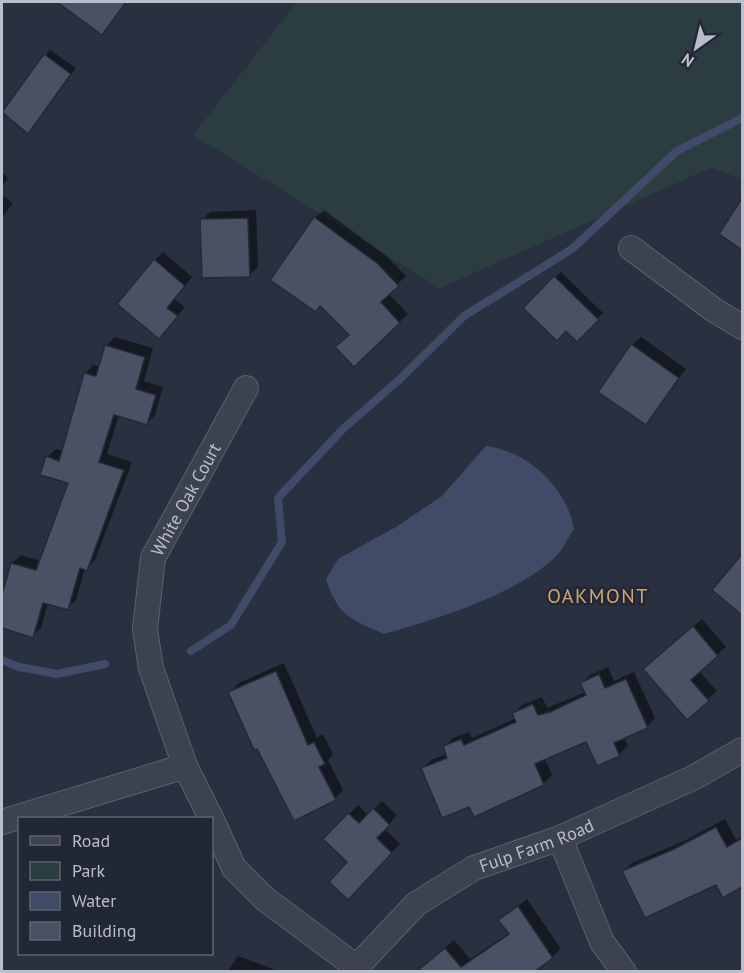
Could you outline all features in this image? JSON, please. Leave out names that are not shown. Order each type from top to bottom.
[{"type":"street","points":[[631,248],[714,310],[742,327]]},
{"type":"street","name":"White Oak Court","points":[[210,817],[185,766],[151,668],[145,629],[153,558],[246,388]]},
{"type":"street","name":"Fulp Farm Road","points":[[353,969],[416,904],[474,868],[560,838],[695,777],[742,750]]},
{"type":"street","points":[[18,817],[185,766]]},
{"type":"street","points":[[2,822],[18,817]]},
{"type":"street","name":"White Oak Court","points":[[213,823],[234,868],[265,899],[353,969]]},
{"type":"street","points":[[560,838],[602,942],[624,972]]},
{"type":"green space","points":[[297,2],[742,2],[742,179],[711,168],[440,288],[193,135]]},
{"type":"water","points":[[486,446],[502,449],[530,464],[543,474],[563,499],[574,529],[559,553],[536,572],[495,595],[473,605],[384,634],[347,615],[335,601],[326,579],[338,559],[396,527],[442,496]]},
{"type":"building","points":[[57,2],[126,2],[102,35]]},
{"type":"building","points":[[44,54],[71,74],[28,134],[2,112]]},
{"type":"building","points":[[742,198],[742,250],[719,234]]},
{"type":"building","points":[[314,217],[377,263],[399,286],[381,302],[400,323],[354,367],[335,347],[349,335],[320,306],[316,312],[270,280]]},
{"type":"building","points":[[248,218],[250,277],[202,278],[200,219]]},
{"type":"building","points":[[154,259],[185,286],[167,308],[178,316],[159,339],[117,304]]},
{"type":"building","points":[[554,276],[599,320],[577,342],[566,331],[557,341],[523,308]]},
{"type":"building","points":[[631,344],[679,378],[646,425],[598,392]]},
{"type":"building","points":[[105,345],[145,357],[136,389],[156,395],[147,425],[114,415],[99,462],[124,470],[87,571],[80,568],[68,610],[43,603],[33,638],[2,628],[2,594],[11,563],[36,570],[68,483],[40,475],[46,456],[59,461],[84,373],[96,376]]},
{"type":"building","points":[[742,554],[742,615],[712,590]]},
{"type":"building","points":[[693,626],[718,656],[691,680],[709,701],[687,720],[643,669]]},
{"type":"building","points":[[276,671],[308,745],[314,742],[325,764],[319,767],[336,800],[294,821],[257,749],[254,750],[228,692]]},
{"type":"building","points":[[599,674],[605,688],[626,679],[648,728],[614,743],[620,756],[597,766],[586,742],[535,764],[544,785],[474,817],[469,807],[442,818],[421,768],[447,758],[443,746],[461,739],[464,745],[516,722],[512,713],[533,704],[538,715],[550,712],[586,695],[580,683]]},
{"type":"building","points":[[373,808],[390,825],[377,838],[392,853],[348,900],[329,882],[347,862],[323,839],[348,813],[359,823]]},
{"type":"building","points":[[716,827],[727,847],[742,838],[742,887],[723,898],[716,885],[645,918],[622,871],[674,849]]},
{"type":"building","points":[[518,906],[553,958],[534,972],[416,972],[445,948],[461,967],[509,934],[498,920]]},
{"type":"waterway","points":[[191,651],[231,625],[282,542],[278,498],[343,429],[401,378],[464,316],[572,249],[677,151],[742,118]]},
{"type":"waterway","points":[[2,660],[19,667],[57,674],[105,664]]},
{"type":"district","name":"OAKMONT","points":[[598,596]]}]
